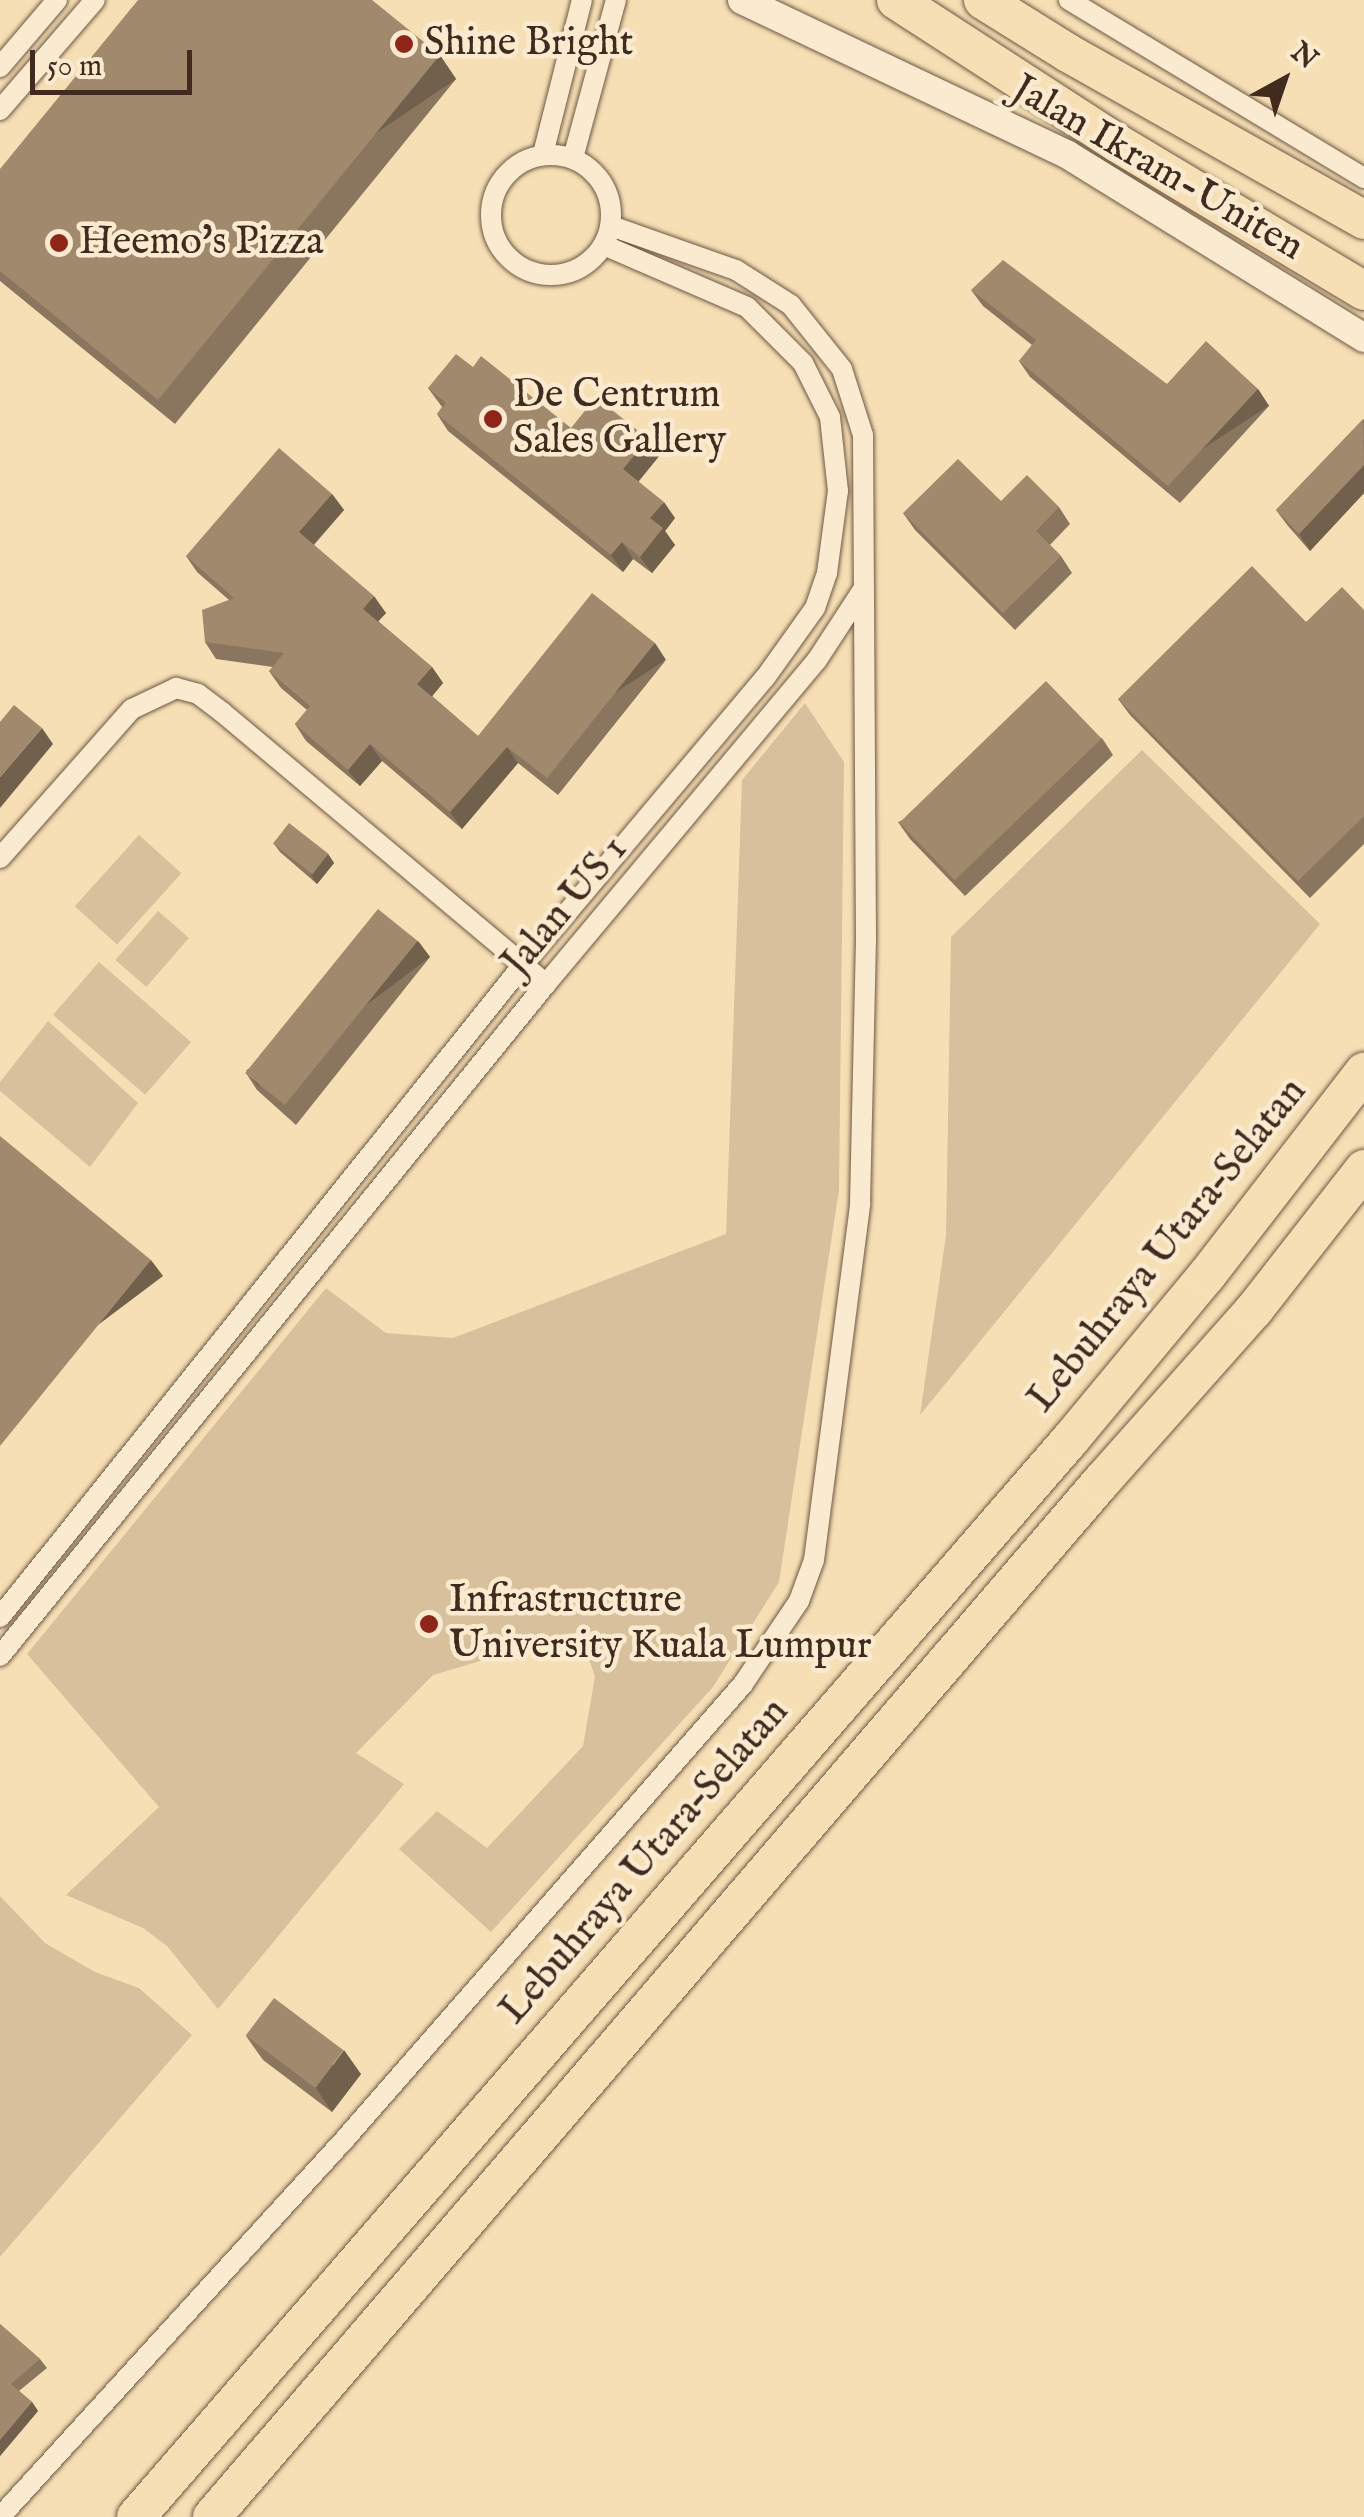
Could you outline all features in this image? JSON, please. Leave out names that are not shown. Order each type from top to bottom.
[{"type":"highway","points":[[896,0],[1117,143],[1364,291]]},
{"type":"highway","points":[[983,0],[1068,53],[1364,220]]},
{"type":"highway","name":"Lebuhraya Utara–Selatan","points":[[136,2517],[1070,1440],[1207,1275],[1364,1072]]},
{"type":"highway","points":[[212,2517],[1102,1481],[1254,1310],[1364,1169]]},
{"type":"main road","name":"Jalan Ikram-Uniten","points":[[742,0],[1068,155],[1364,338]]},
{"type":"street","points":[[0,67],[56,0]]},
{"type":"street","points":[[0,110],[95,0]]},
{"type":"street","points":[[543,154],[582,0]]},
{"type":"street","points":[[573,158],[616,0]]},
{"type":"street","points":[[1069,0],[1364,178]]},
{"type":"street","points":[[543,154],[573,158],[591,169],[604,186],[608,236],[578,270],[542,275],[525,270],[498,245],[490,210],[495,192],[514,167],[543,154]]},
{"type":"street","points":[[0,2517],[345,2139],[743,1684],[800,1601],[814,1560],[860,1204],[866,939],[863,435],[842,369],[791,306],[736,270],[608,236]]},
{"type":"street","name":"Jalan US 1","points":[[0,1617],[523,965],[793,643],[814,608],[835,533],[838,492],[830,417],[803,363],[747,308],[608,236]]},
{"type":"street","name":"Jalan US 1","points":[[0,1656],[546,984],[818,660],[862,589]]},
{"type":"street","points":[[0,858],[132,709],[176,688],[198,694],[222,712],[546,984]]},
{"type":"shaded area","points":[[805,703],[844,762],[839,1190],[779,1582],[713,1687],[491,1932],[399,1849],[437,1811],[487,1848],[583,1746],[595,1676],[579,1632],[433,1675],[356,1753],[404,1784],[218,2009],[167,1946],[143,1928],[66,1895],[159,1807],[27,1654],[326,1288],[386,1333],[453,1338],[726,1234],[742,780]]},
{"type":"shaded area","points":[[1142,750],[1320,924],[920,1415],[946,1235],[951,937]]},
{"type":"shaded area","points":[[139,835],[181,873],[117,944],[75,906]]},
{"type":"shaded area","points":[[158,911],[189,938],[146,987],[115,960]]},
{"type":"shaded area","points":[[99,962],[191,1042],[145,1095],[53,1015]]},
{"type":"shaded area","points":[[48,1021],[138,1103],[90,1167],[0,1091],[0,1082]]},
{"type":"shaded area","points":[[0,1896],[45,1943],[95,1972],[139,1988],[192,2035],[0,2257]]},
{"type":"building","points":[[138,0],[372,0],[440,55],[158,400],[0,271],[0,169]]},
{"type":"building","points":[[1003,260],[1167,384],[1206,341],[1258,389],[1168,486],[1019,361],[1036,340],[971,290]]},
{"type":"building","points":[[456,354],[473,367],[481,356],[571,428],[596,397],[648,439],[623,469],[664,502],[650,518],[663,528],[640,557],[622,542],[611,555],[437,414],[446,403],[428,388]]},
{"type":"building","points":[[1363,419],[1364,465],[1299,534],[1276,510]]},
{"type":"building","points":[[279,448],[332,494],[299,532],[374,596],[363,609],[432,667],[417,684],[478,736],[592,593],[655,643],[547,778],[507,747],[450,812],[370,744],[348,770],[295,724],[310,706],[269,671],[284,653],[205,642],[202,610],[234,598],[186,556]]},
{"type":"building","points":[[958,459],[1001,501],[1027,475],[1059,507],[1036,531],[1061,556],[1003,613],[903,513]]},
{"type":"building","points":[[1252,566],[1306,622],[1342,587],[1364,610],[1364,816],[1298,881],[1118,699]]},
{"type":"building","points":[[1046,681],[1102,739],[955,880],[899,823]]},
{"type":"building","points":[[14,705],[42,728],[0,777],[0,722]]},
{"type":"building","points":[[289,823],[328,854],[312,874],[273,843]]},
{"type":"building","points":[[378,909],[418,941],[285,1105],[245,1073]]},
{"type":"building","points":[[0,1136],[151,1260],[0,1446]]},
{"type":"building","points":[[274,1998],[343,2050],[315,2088],[246,2036]]},
{"type":"building","points":[[0,2324],[40,2359],[11,2384],[32,2402],[0,2440]]},
{"type":"place","name":"Shine Bright","points":[[404,44]]},
{"type":"place","name":"Heemo's Pizza","points":[[59,243]]},
{"type":"place","name":"De Centrum Sales Gallery","points":[[493,419]]},
{"type":"place","name":"Infrastructure University Kuala Lumpur","points":[[429,1624]]}]
